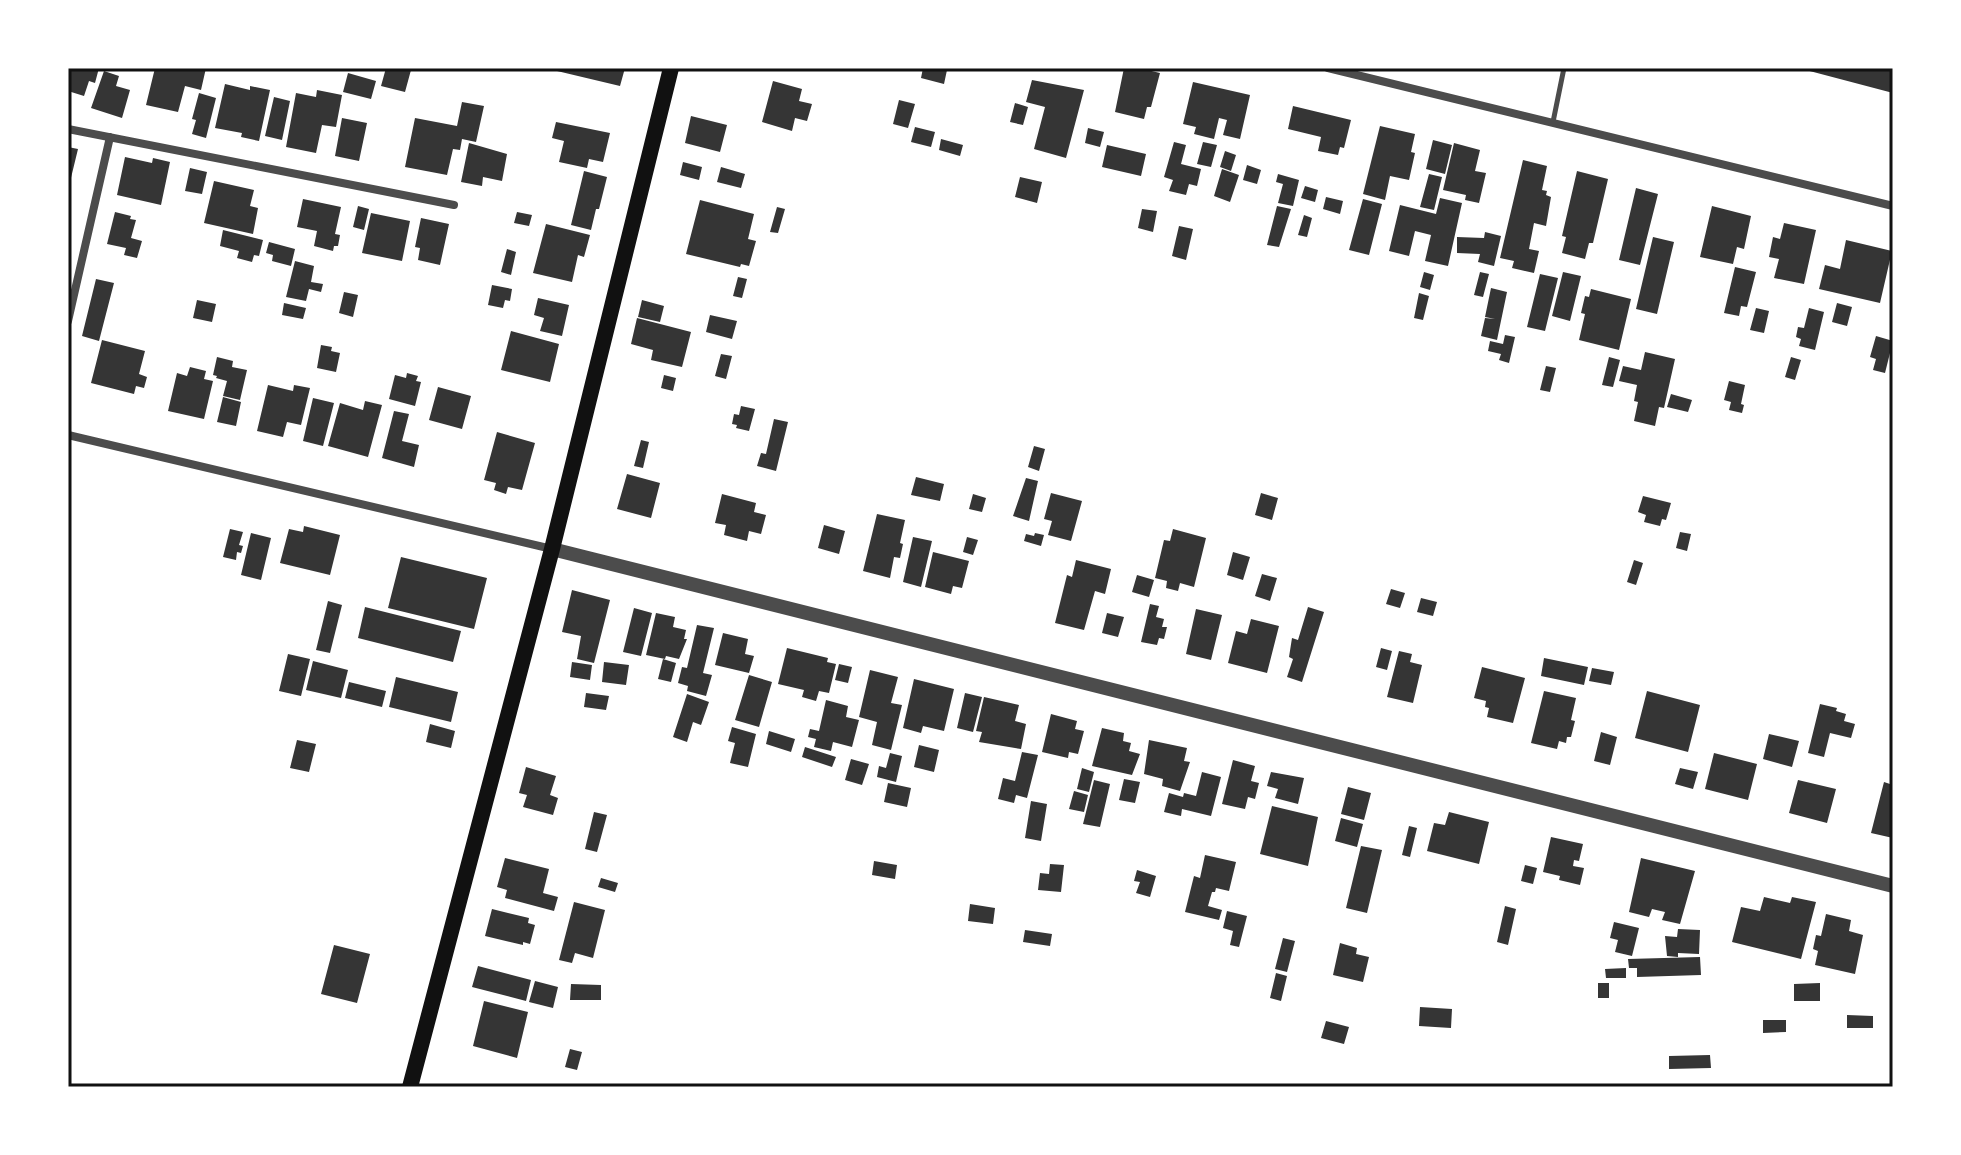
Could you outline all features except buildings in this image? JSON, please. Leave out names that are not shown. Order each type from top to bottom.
[{"type":"main road","points":[[410,1087],[552,549],[671,68]]},
{"type":"street","points":[[1328,68],[1893,206]]},
{"type":"street","points":[[68,129],[454,205]]},
{"type":"street","points":[[68,321],[110,137]]},
{"type":"street","points":[[68,435],[552,549],[1893,886]]},
{"type":"lane","points":[[1553,122],[1564,68]]}]
